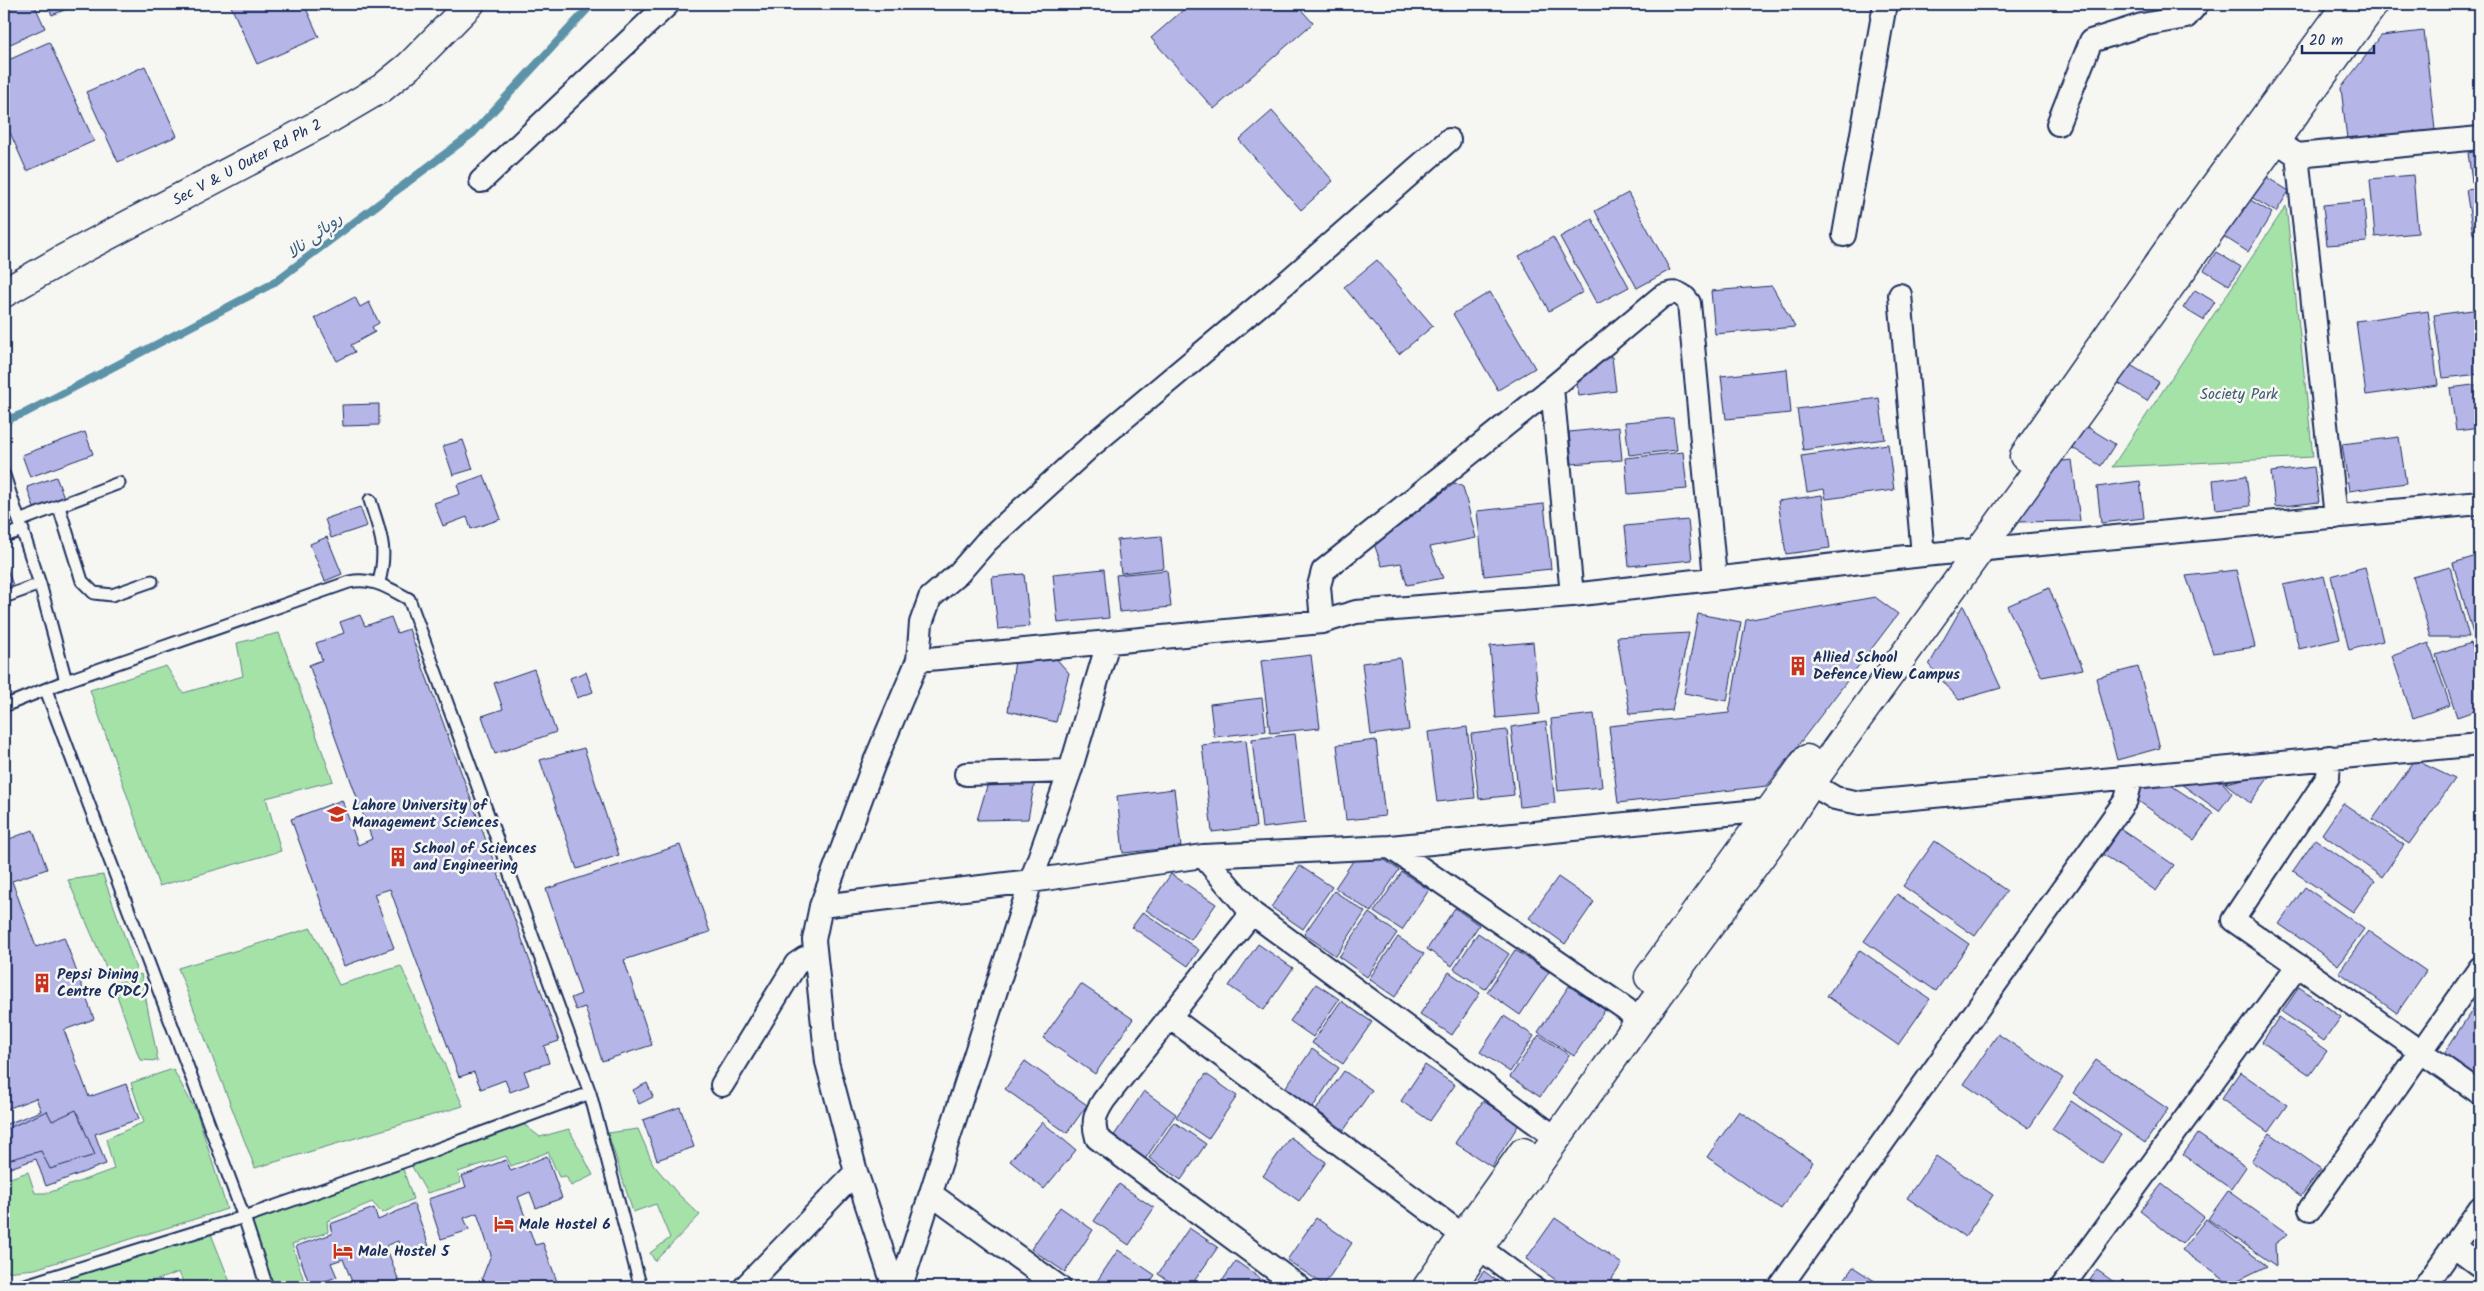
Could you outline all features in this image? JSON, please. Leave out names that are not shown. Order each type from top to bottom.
[{"type":"street","name":"Sec V & U Outer Rd Ph 2","points":[[4,293],[65,258],[331,118],[382,88],[409,66],[470,4]]},
{"type":"street","points":[[481,181],[668,4]]},
{"type":"street","points":[[1844,235],[1885,4]]},
{"type":"street","points":[[2058,124],[2091,41],[2142,25],[2186,17],[2197,4]]},
{"type":"street","points":[[1426,1287],[1471,1242],[1967,552],[2274,140],[2285,107],[2347,4]]},
{"type":"street","points":[[1967,552],[2168,250],[2285,107],[2374,4]]},
{"type":"street","points":[[2274,140],[2297,155],[2480,138]]},
{"type":"street","points":[[1108,642],[1070,771],[1031,881],[904,1277],[893,1283],[856,1172],[827,1062],[814,958],[815,932],[821,906],[873,766],[918,660],[922,623],[930,598],[959,572],[986,542],[1092,445],[1287,282],[1449,140]]},
{"type":"street","points":[[2297,155],[2336,517]]},
{"type":"street","points":[[1322,622],[1319,586],[1324,571],[1552,388],[1661,296],[1671,292],[1685,297],[1689,302],[1715,578]]},
{"type":"street","points":[[1900,295],[1923,555]]},
{"type":"street","points":[[1552,388],[1572,595]]},
{"type":"street","points":[[918,660],[1322,622],[1356,612],[1572,595],[1923,555],[2480,502]]},
{"type":"street","points":[[1803,780],[1835,798],[1860,802],[2480,744]]},
{"type":"street","points":[[2329,758],[2328,777],[2233,920],[2480,1093]]},
{"type":"street","points":[[966,774],[1070,771]]},
{"type":"street","points":[[1780,1287],[2126,800],[2129,788],[2127,778]]},
{"type":"street","points":[[821,906],[1031,881],[1203,856],[1390,847],[1777,816]]},
{"type":"street","points":[[1390,847],[1632,1016]]},
{"type":"street","points":[[1203,856],[1252,913],[1549,1132]]},
{"type":"street","points":[[1252,913],[1171,1018],[1104,1100],[1094,1117],[1097,1138],[1299,1287]]},
{"type":"street","points":[[722,1085],[796,964],[805,958],[814,958]]},
{"type":"street","points":[[2062,1287],[2298,965]]},
{"type":"street","points":[[2310,1209],[2480,968]]},
{"type":"street","points":[[1171,1018],[1532,1287]]},
{"type":"street","points":[[745,1287],[856,1172]]},
{"type":"street","points":[[931,1194],[1060,1287]]},
{"type":"street","points":[[2425,1287],[2480,1208]]},
{"type":"street","points":[[1451,1287],[1471,1242]]},
{"type":"street","points":[[2453,1246],[2480,1266]]},
{"type":"lane","points":[[4,474],[40,584],[66,681]]},
{"type":"lane","points":[[4,536],[21,525],[59,507],[119,483]]},
{"type":"lane","points":[[370,500],[384,548],[379,582]]},
{"type":"lane","points":[[59,507],[82,581],[94,593],[112,595],[152,581]]},
{"type":"lane","points":[[4,706],[66,681],[349,582],[362,579],[379,582],[409,600],[590,1093],[639,1281],[643,1287]]},
{"type":"lane","points":[[4,597],[40,584]]},
{"type":"lane","points":[[46,690],[244,1217],[267,1287]]},
{"type":"lane","points":[[20,1287],[244,1217],[408,1160],[590,1093]]},
{"type":"green space","name":"Society Park","points":[[2286,206],[2313,457],[2112,467]]},
{"type":"green space","points":[[279,633],[333,781],[266,798],[281,851],[159,886],[90,690],[166,666],[183,693],[243,676],[237,643]]},
{"type":"green space","points":[[103,875],[137,972],[112,981],[68,880]]},
{"type":"green space","points":[[311,928],[339,985],[401,966],[463,1106],[255,1168],[178,968]]},
{"type":"green space","points":[[141,974],[158,1061],[140,1060],[113,984]]},
{"type":"green space","points":[[173,1069],[197,1113],[227,1209],[35,1269],[4,1272],[4,1180],[28,1172],[35,1193],[48,1193],[114,1169],[106,1139],[144,1122],[131,1083]]},
{"type":"green space","points":[[522,1123],[540,1137],[569,1129],[593,1175],[571,1186],[566,1176],[559,1177],[548,1152],[511,1166],[506,1156],[458,1172],[461,1183],[427,1193],[410,1163]]},
{"type":"green space","points":[[638,1129],[653,1164],[678,1194],[700,1215],[655,1261],[650,1253],[670,1238],[656,1204],[633,1212],[608,1133]]},
{"type":"green space","points":[[402,1166],[413,1199],[382,1213],[372,1202],[327,1221],[328,1232],[292,1244],[306,1287],[274,1287],[251,1222]]},
{"type":"green space","points":[[211,1234],[232,1287],[185,1287],[179,1272],[138,1287],[40,1287]]},
{"type":"building","points":[[4,4],[34,4],[45,28],[4,47]]},
{"type":"building","points":[[47,4],[79,4],[52,15]]},
{"type":"building","points":[[230,4],[304,4],[319,37],[257,64]]},
{"type":"building","points":[[1190,4],[1296,4],[1313,23],[1214,109],[1151,38]]},
{"type":"building","points":[[2424,31],[2435,130],[2347,139],[2341,88],[2381,36]]},
{"type":"building","points":[[49,42],[94,141],[27,171],[4,119],[4,62]]},
{"type":"building","points":[[145,66],[177,136],[118,162],[86,92]]},
{"type":"building","points":[[1272,111],[1333,181],[1301,210],[1239,140]]},
{"type":"building","points":[[2480,151],[2480,181],[2472,182],[2468,153]]},
{"type":"building","points":[[2413,175],[2418,233],[2375,237],[2370,179]]},
{"type":"building","points":[[2265,176],[2289,191],[2276,212],[2251,197]]},
{"type":"building","points":[[2480,188],[2480,233],[2473,234],[2466,190]]},
{"type":"building","points":[[1628,193],[1670,270],[1637,288],[1595,211]]},
{"type":"building","points":[[2247,198],[2272,213],[2248,252],[2223,236]]},
{"type":"building","points":[[2364,201],[2367,242],[2327,245],[2323,205]]},
{"type":"building","points":[[1592,219],[1629,287],[1597,304],[1560,237]]},
{"type":"building","points":[[1553,237],[1583,292],[1549,311],[1519,256]]},
{"type":"building","points":[[2216,252],[2241,267],[2229,285],[2204,270]]},
{"type":"building","points":[[1377,260],[1433,326],[1399,354],[1344,287]]},
{"type":"building","points":[[1772,286],[1795,327],[1715,334],[1711,291]]},
{"type":"building","points":[[2195,290],[2215,302],[2203,320],[2183,308]]},
{"type":"building","points":[[1490,292],[1535,368],[1498,390],[1453,314]]},
{"type":"building","points":[[355,297],[360,307],[369,302],[379,323],[372,327],[375,332],[351,345],[355,352],[337,361],[315,318]]},
{"type":"building","points":[[2480,309],[2480,374],[2443,378],[2434,315]]},
{"type":"building","points":[[2428,311],[2438,385],[2366,395],[2356,321]]},
{"type":"building","points":[[1595,356],[1612,357],[1616,391],[1579,396],[1575,372]]},
{"type":"building","points":[[2127,363],[2159,382],[2147,401],[2115,381]]},
{"type":"building","points":[[1787,369],[1791,413],[1726,419],[1721,376]]},
{"type":"building","points":[[2480,384],[2480,428],[2456,431],[2450,388]]},
{"type":"building","points":[[1879,398],[1885,439],[1803,450],[1797,409]]},
{"type":"building","points":[[379,404],[379,425],[343,426],[342,405]]},
{"type":"building","points":[[1673,418],[1677,450],[1629,455],[1625,422]]},
{"type":"building","points":[[2079,422],[2115,444],[2101,466],[2065,443]]},
{"type":"building","points":[[1619,427],[1622,460],[1572,464],[1569,432]]},
{"type":"building","points":[[85,432],[93,454],[30,477],[22,455]]},
{"type":"building","points":[[2399,437],[2406,483],[2349,491],[2342,444]]},
{"type":"building","points":[[463,440],[473,469],[453,475],[443,446]]},
{"type":"building","points":[[1888,444],[1894,490],[1826,499],[1824,489],[1807,492],[1801,456]]},
{"type":"building","points":[[1683,452],[1687,489],[1628,494],[1625,458]]},
{"type":"building","points":[[2072,460],[2080,521],[2015,522],[2053,462]]},
{"type":"building","points":[[2314,467],[2319,502],[2275,507],[2271,472]]},
{"type":"building","points":[[484,475],[501,519],[471,529],[467,517],[443,526],[434,503],[460,494],[457,485]]},
{"type":"building","points":[[2246,476],[2250,506],[2216,510],[2213,480]]},
{"type":"building","points":[[56,477],[64,497],[34,508],[27,487]]},
{"type":"building","points":[[2140,481],[2144,518],[2101,523],[2097,487]]},
{"type":"building","points":[[1455,483],[1463,487],[1476,538],[1430,547],[1443,578],[1407,585],[1401,563],[1382,566],[1374,544]]},
{"type":"building","points":[[1822,495],[1830,548],[1786,554],[1778,501]]},
{"type":"building","points":[[1544,504],[1551,569],[1484,576],[1477,511]]},
{"type":"building","points":[[360,507],[367,526],[331,538],[325,519]]},
{"type":"building","points":[[1688,520],[1692,560],[1629,566],[1625,526]]},
{"type":"building","points":[[1161,536],[1164,568],[1121,573],[1117,540]]},
{"type":"building","points":[[327,537],[342,574],[325,581],[310,544]]},
{"type":"building","points":[[2480,555],[2480,634],[2473,634],[2453,563]]},
{"type":"building","points":[[4,561],[13,585],[4,588]]},
{"type":"building","points":[[2365,567],[2383,641],[2349,650],[2331,576]]},
{"type":"building","points":[[2450,567],[2469,637],[2431,637],[2413,577]]},
{"type":"building","points":[[1104,569],[1109,618],[1058,623],[1053,574]]},
{"type":"building","points":[[1167,570],[1171,607],[1120,612],[1116,575]]},
{"type":"building","points":[[2236,570],[2255,647],[2213,653],[2186,576]]},
{"type":"building","points":[[1024,574],[1030,626],[998,629],[992,577]]},
{"type":"building","points":[[2324,576],[2340,639],[2299,649],[2284,585]]},
{"type":"building","points":[[2049,588],[2083,669],[2042,677],[2007,606]]},
{"type":"building","name":"Allied School Defence View Campus","points":[[1875,597],[1898,614],[1767,786],[1618,803],[1609,726],[1729,713],[1746,620]]},
{"type":"building","points":[[1963,605],[2001,688],[1959,700],[1929,665]]},
{"type":"building","points":[[1698,614],[1741,622],[1727,701],[1684,693]]},
{"type":"building","name":"School of Sciences and Engineering","points":[[360,615],[365,626],[391,617],[397,633],[409,629],[559,1041],[544,1046],[549,1063],[524,1071],[529,1085],[510,1092],[505,1080],[481,1089],[474,1072],[459,1077],[390,889],[374,894],[394,948],[344,966],[291,819],[342,800],[358,845],[372,839],[309,665],[322,660],[316,643],[344,633],[340,622]]},
{"type":"building","points":[[1689,633],[1672,710],[1630,714],[1617,637]]},
{"type":"building","points":[[1533,642],[1540,714],[1496,718],[1490,646]]},
{"type":"building","points":[[2429,643],[2450,705],[2413,718],[2392,656]]},
{"type":"building","points":[[2471,643],[2480,670],[2480,709],[2457,717],[2436,655]]},
{"type":"building","points":[[1053,655],[1069,673],[1056,722],[1008,711],[1015,660]]},
{"type":"building","points":[[1311,655],[1320,728],[1270,733],[1261,661]]},
{"type":"building","points":[[1400,658],[1409,730],[1371,735],[1362,663]]},
{"type":"building","points":[[2138,667],[2160,748],[2117,760],[2096,678]]},
{"type":"building","points":[[534,669],[556,732],[495,754],[482,716],[503,709],[494,683]]},
{"type":"building","points":[[586,672],[593,692],[577,698],[570,678]]},
{"type":"building","points":[[1262,698],[1266,731],[1214,737],[1210,704]]},
{"type":"building","points":[[1594,714],[1602,787],[1558,791],[1551,719]]},
{"type":"building","points":[[1546,722],[1555,803],[1520,807],[1511,727]]},
{"type":"building","points":[[1467,727],[1475,798],[1437,802],[1428,732]]},
{"type":"building","points":[[1507,730],[1514,795],[1479,799],[1471,734]]},
{"type":"building","points":[[1295,734],[1305,823],[1262,828],[1252,739]]},
{"type":"building","points":[[1246,740],[1256,827],[1212,832],[1202,745]]},
{"type":"building","points":[[1376,740],[1385,816],[1346,820],[1337,745]]},
{"type":"building","points":[[584,748],[619,855],[577,869],[540,760]]},
{"type":"building","points":[[2415,760],[2455,779],[2409,844],[2373,819]]},
{"type":"building","points":[[2229,771],[2230,780],[2223,783],[2232,793],[2219,811],[2174,779]]},
{"type":"building","points":[[2272,773],[2250,803],[2225,783]]},
{"type":"building","points":[[1036,775],[1028,819],[977,820],[990,776]]},
{"type":"building","points":[[2147,779],[2169,784],[2213,813],[2194,840],[2134,798]]},
{"type":"building","points":[[1174,789],[1181,847],[1123,853],[1117,796]]},
{"type":"building","points":[[2343,803],[2404,845],[2382,877],[2322,834]]},
{"type":"building","points":[[2120,828],[2174,865],[2156,891],[2102,854]]},
{"type":"building","name":"Pepsi Dining Centre (PDC)","points":[[33,830],[47,869],[12,881],[36,947],[64,937],[94,1019],[64,1030],[89,1097],[126,1084],[139,1119],[95,1134],[106,1164],[46,1186],[36,1159],[4,1170],[4,1125],[41,1111],[36,1098],[4,1110],[4,841]]},
{"type":"building","points":[[2315,839],[2375,881],[2353,912],[2293,871]]},
{"type":"building","points":[[1935,841],[2007,891],[1975,936],[1903,886]]},
{"type":"building","points":[[680,845],[710,932],[624,960],[652,1045],[602,1061],[585,1007],[576,1010],[571,998],[581,994],[546,889]]},
{"type":"building","points":[[1357,855],[1379,856],[1399,870],[1371,912],[1335,888]]},
{"type":"building","points":[[1300,866],[1332,887],[1303,929],[1271,907]]},
{"type":"building","points":[[1402,872],[1429,890],[1402,930],[1374,912]]},
{"type":"building","points":[[1171,874],[1216,904],[1191,940],[1146,910]]},
{"type":"building","points":[[1558,877],[1594,902],[1565,944],[1529,918]]},
{"type":"building","points":[[2305,887],[2364,929],[2338,965],[2279,924]]},
{"type":"building","points":[[1334,891],[1365,912],[1336,956],[1304,934]]},
{"type":"building","points":[[1897,894],[1969,944],[1936,991],[1864,941]]},
{"type":"building","points":[[1455,908],[1479,925],[1452,966],[1427,949]]},
{"type":"building","points":[[1143,912],[1199,950],[1188,966],[1132,927]]},
{"type":"building","points":[[1369,913],[1397,933],[1367,977],[1339,957]]},
{"type":"building","points":[[2368,931],[2426,971],[2397,1013],[2339,972]]},
{"type":"building","points":[[1478,933],[1509,954],[1485,989],[1454,969]]},
{"type":"building","points":[[1398,937],[1424,954],[1395,997],[1369,979]]},
{"type":"building","points":[[1258,944],[1293,968],[1264,1010],[1229,986]]},
{"type":"building","points":[[1515,950],[1549,972],[1520,1015],[1487,992]]},
{"type":"building","points":[[1860,950],[1930,999],[1898,1045],[1827,996]]},
{"type":"building","points":[[1449,972],[1480,993],[1452,1035],[1420,1014]]},
{"type":"building","points":[[1081,984],[1133,1019],[1095,1074],[1043,1038]]},
{"type":"building","points":[[1316,984],[1339,999],[1313,1037],[1290,1021]]},
{"type":"building","points":[[1569,986],[1605,1010],[1574,1056],[1538,1032]]},
{"type":"building","points":[[2299,987],[2341,1017],[2324,1041],[2282,1012]]},
{"type":"building","points":[[2480,998],[2480,1079],[2443,1055]]},
{"type":"building","points":[[1341,1001],[1372,1022],[1343,1064],[1312,1043]]},
{"type":"building","points":[[1504,1016],[1534,1036],[1510,1072],[1480,1052]]},
{"type":"building","points":[[2279,1017],[2327,1051],[2310,1075],[2262,1042]]},
{"type":"building","points":[[1998,1034],[2063,1078],[2029,1128],[1964,1084]]},
{"type":"building","points":[[1539,1035],[1569,1055],[1540,1097],[1510,1077]]},
{"type":"building","points":[[1312,1049],[1339,1068],[1311,1110],[1283,1091]]},
{"type":"building","points":[[2096,1060],[2168,1109],[2145,1143],[2073,1093]]},
{"type":"building","points":[[1025,1061],[1087,1105],[1067,1133],[1005,1089]]},
{"type":"building","points":[[1425,1065],[1455,1085],[1430,1121],[1401,1101]]},
{"type":"building","points":[[1344,1071],[1372,1090],[1344,1130],[1316,1110]]},
{"type":"building","points":[[2240,1072],[2287,1105],[2268,1132],[2221,1099]]},
{"type":"building","points":[[1206,1074],[1237,1096],[1208,1139],[1176,1117]]},
{"type":"building","points":[[647,1083],[653,1097],[639,1104],[633,1090]]},
{"type":"building","points":[[1144,1091],[1176,1114],[1145,1159],[1113,1137]]},
{"type":"building","points":[[1483,1101],[1519,1124],[1492,1167],[1455,1143]]},
{"type":"building","points":[[2071,1101],[2121,1135],[2102,1163],[2052,1129]]},
{"type":"building","points":[[680,1107],[694,1147],[657,1160],[643,1120]]},
{"type":"building","points":[[76,1110],[95,1155],[50,1169],[41,1151],[4,1161],[4,1130],[47,1111],[52,1121]]},
{"type":"building","points":[[1739,1111],[1813,1162],[1781,1209],[1707,1157]]},
{"type":"building","points":[[1042,1122],[1076,1150],[1044,1189],[1010,1161]]},
{"type":"building","points":[[1174,1122],[1206,1144],[1181,1180],[1149,1158]]},
{"type":"building","points":[[2270,1133],[2321,1169],[2301,1196],[2251,1161]]},
{"type":"building","points":[[2198,1134],[2246,1167],[2231,1189],[2183,1155]]},
{"type":"building","points":[[1290,1137],[1326,1162],[1299,1201],[1263,1176]]},
{"type":"building","name":"Male Hostel 6","points":[[547,1156],[562,1198],[536,1208],[530,1192],[518,1197],[535,1245],[543,1243],[559,1287],[485,1287],[482,1278],[491,1255],[477,1213],[464,1218],[469,1230],[441,1239],[428,1199],[466,1187],[462,1176],[506,1160],[511,1171]]},
{"type":"building","points":[[1936,1156],[1993,1195],[1965,1237],[1907,1198]]},
{"type":"building","points":[[1119,1184],[1154,1208],[1129,1245],[1094,1221]]},
{"type":"building","points":[[2162,1184],[2204,1217],[2182,1244],[2140,1211]]},
{"type":"building","points":[[2228,1191],[2288,1234],[2275,1244],[2276,1266],[2208,1219]]},
{"type":"building","name":"Male Hostel 5","points":[[414,1204],[429,1246],[403,1255],[398,1241],[386,1246],[401,1287],[354,1287],[343,1259],[331,1263],[337,1277],[310,1286],[296,1246],[332,1234],[330,1224],[374,1208],[378,1220]]},
{"type":"building","points":[[1060,1207],[1093,1230],[1065,1272],[1031,1249]]},
{"type":"building","points":[[1316,1218],[1352,1243],[1324,1285],[1287,1260]]},
{"type":"building","points":[[1555,1218],[1622,1264],[1606,1287],[1566,1287],[1526,1259]]},
{"type":"building","points":[[2206,1219],[2267,1266],[2230,1284],[2182,1250]]},
{"type":"building","points":[[1189,1228],[1218,1247],[1190,1287],[1178,1287],[1158,1274]]},
{"type":"building","points":[[1118,1250],[1155,1275],[1147,1287],[1093,1287]]},
{"type":"building","points":[[1236,1261],[1265,1282],[1262,1287],[1218,1287]]},
{"type":"building","points":[[1853,1267],[1884,1287],[1839,1287]]},
{"type":"building","points":[[2097,1270],[2121,1287],[2085,1287]]},
{"type":"building","points":[[1484,1271],[1505,1287],[1472,1287]]},
{"type":"building","points":[[177,1280],[179,1287],[158,1287]]},
{"type":"waterway","name":"روہائی نالا","points":[[4,421],[25,413],[272,284],[473,133],[592,4]]},
{"type":"place","name":"Allied School Defence View Campus","points":[[1798,666]]},
{"type":"place","name":"Lahore University of Management Sciences","points":[[337,814]]},
{"type":"place","name":"School of Sciences and Engineering","points":[[398,857]]},
{"type":"place","name":"Pepsi Dining Centre (PDC)","points":[[42,983]]},
{"type":"place","name":"Male Hostel 6","points":[[504,1224]]},
{"type":"place","name":"Male Hostel 5","points":[[343,1251]]}]
